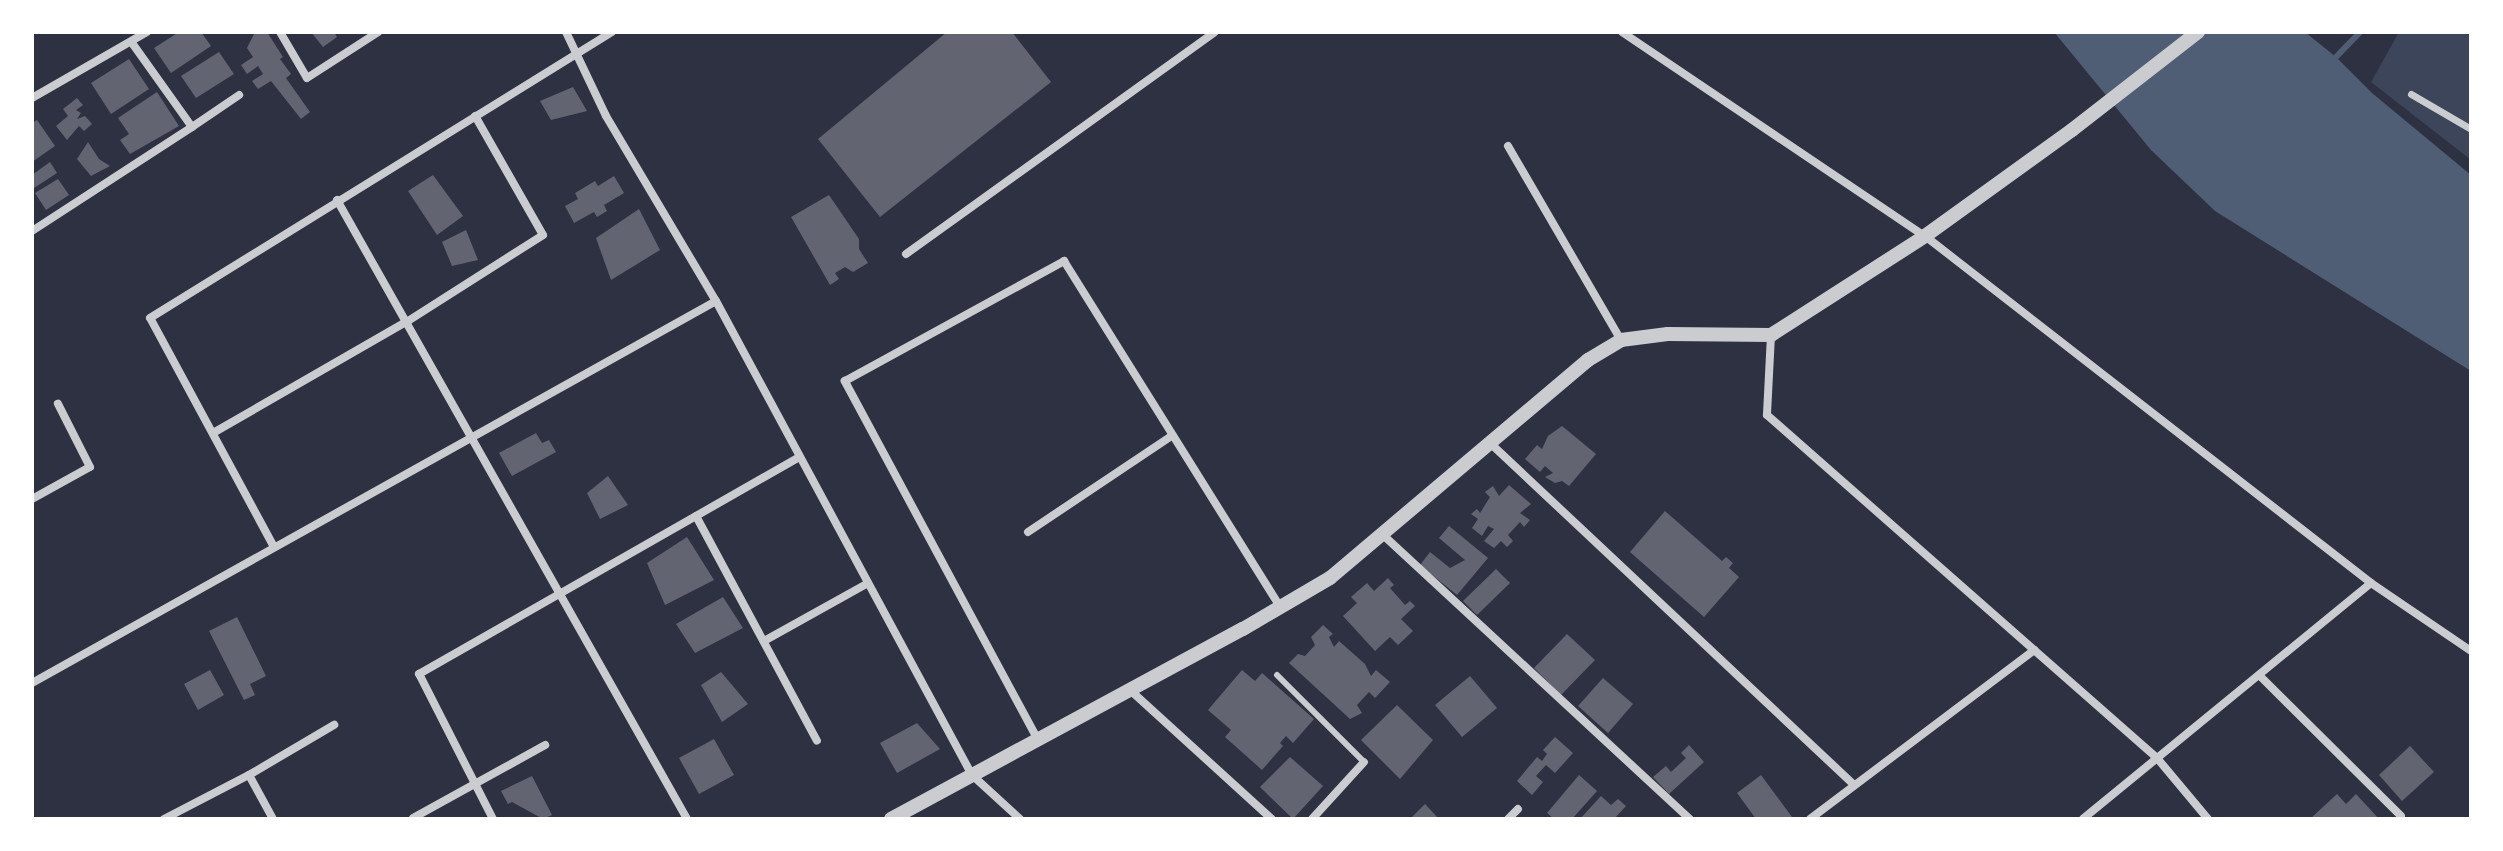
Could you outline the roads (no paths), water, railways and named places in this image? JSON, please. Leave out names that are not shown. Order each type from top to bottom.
[{"type":"street","points":[[32,98],[147,32]]},
{"type":"street","points":[[280,32],[307,78],[378,32]]},
{"type":"street","points":[[566,32],[606,116],[716,301],[972,775],[1020,819]]},
{"type":"street","points":[[274,547],[150,318],[612,32]]},
{"type":"street","points":[[906,254],[1215,32]]},
{"type":"street","points":[[1622,32],[1925,236],[2371,583],[2471,651]]},
{"type":"street","points":[[891,819],[1330,578],[1588,360],[1621,340],[1668,334],[1771,335],[1925,236],[2072,130],[2198,32]]},
{"type":"street","points":[[132,43],[192,127]]},
{"type":"street","points":[[2411,94],[2471,129]]},
{"type":"street","points":[[32,231],[239,95]]},
{"type":"street","points":[[213,433],[543,235],[475,116]]},
{"type":"street","points":[[1508,146],[1621,340]]},
{"type":"street","points":[[337,200],[687,819]]},
{"type":"street","points":[[1038,740],[845,381],[1064,261],[1280,607]]},
{"type":"street","points":[[32,683],[716,301]]},
{"type":"street","points":[[1771,335],[1767,415],[2157,758],[2208,819]]},
{"type":"street","points":[[32,499],[90,467],[58,404]]},
{"type":"street","points":[[1028,532],[1173,435]]},
{"type":"street","points":[[1490,443],[1854,785]]},
{"type":"street","points":[[493,819],[419,674],[800,457]]},
{"type":"street","points":[[696,516],[817,741]]},
{"type":"street","points":[[1382,534],[1690,819]]},
{"type":"street","points":[[764,641],[868,583]]},
{"type":"street","points":[[2083,819],[2371,583]]},
{"type":"street","points":[[1810,819],[2034,650]]},
{"type":"street","points":[[2259,675],[2401,816]]},
{"type":"street","points":[[1130,690],[1272,819]]},
{"type":"street","points":[[164,819],[249,775],[334,725]]},
{"type":"street","points":[[413,818],[545,745]]},
{"type":"street","points":[[1312,819],[1364,762]]},
{"type":"street","points":[[249,775],[273,819]]},
{"type":"street","points":[[1508,819],[1518,809]]},
{"type":"lane","points":[[1277,675],[1364,762]]},
{"type":"waterway","points":[[2336,57],[2360,32]]}]
